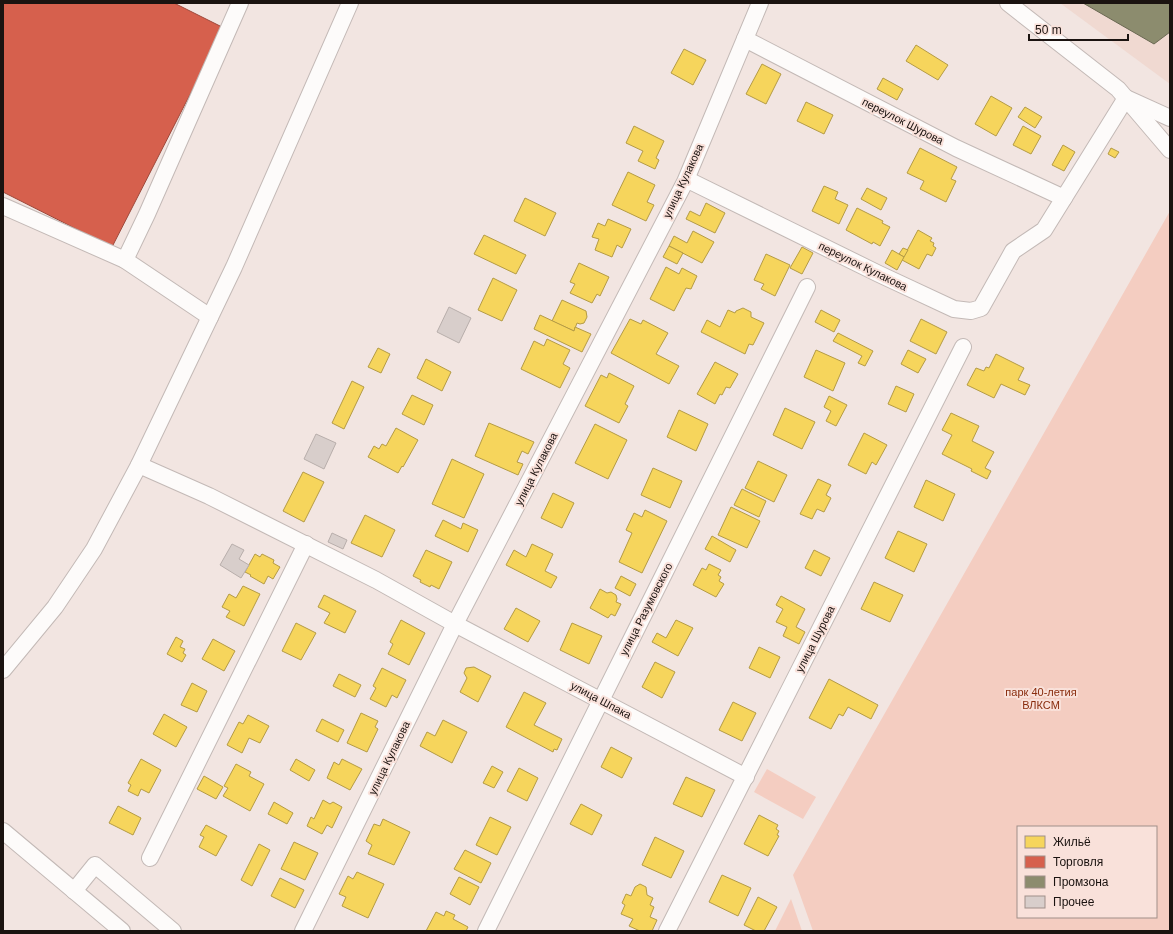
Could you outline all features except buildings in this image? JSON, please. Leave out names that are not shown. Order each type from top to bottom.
[{"type":"street","points":[[3,670],[55,607],[94,550],[139,465],[234,267],[350,3]]},
{"type":"street","name":"улица Кулакова","points":[[302,931],[455,624],[685,182],[760,3]]},
{"type":"street","points":[[1008,3],[1118,89],[1170,150]]},
{"type":"street","points":[[125,260],[147,214],[237,4]]},
{"type":"street","name":"переулок Шурова","points":[[745,39],[956,148],[1064,198]]},
{"type":"street","points":[[1126,98],[1170,118]]},
{"type":"street","points":[[1064,198],[1126,98]]},
{"type":"street","name":"переулок Кулакова","points":[[688,180],[879,274],[954,309],[971,311],[981,308],[1013,251],[1044,230],[1064,198]]},
{"type":"street","points":[[3,206],[125,260],[210,317]]},
{"type":"street","name":"улица Разумовского","points":[[486,931],[807,287]]},
{"type":"street","name":"улица Шурова","points":[[667,931],[963,347]]},
{"type":"street","name":"улица Шпака","points":[[139,465],[209,496],[306,544],[746,777]]},
{"type":"street","points":[[150,858],[306,544]]},
{"type":"street","points":[[3,830],[122,931]]},
{"type":"street","points":[[74,891],[95,865],[173,931]]},
{"type":"shaded area","points":[[1060,3],[1170,3],[1170,84]]},
{"type":"green space","name":"парк 40-летия ВЛКСМ","points":[[1170,211],[1170,931],[813,931],[793,875]]},
{"type":"green space","points":[[767,769],[816,797],[803,819],[754,792]]},
{"type":"green space","points":[[791,899],[802,931],[775,931]]}]
